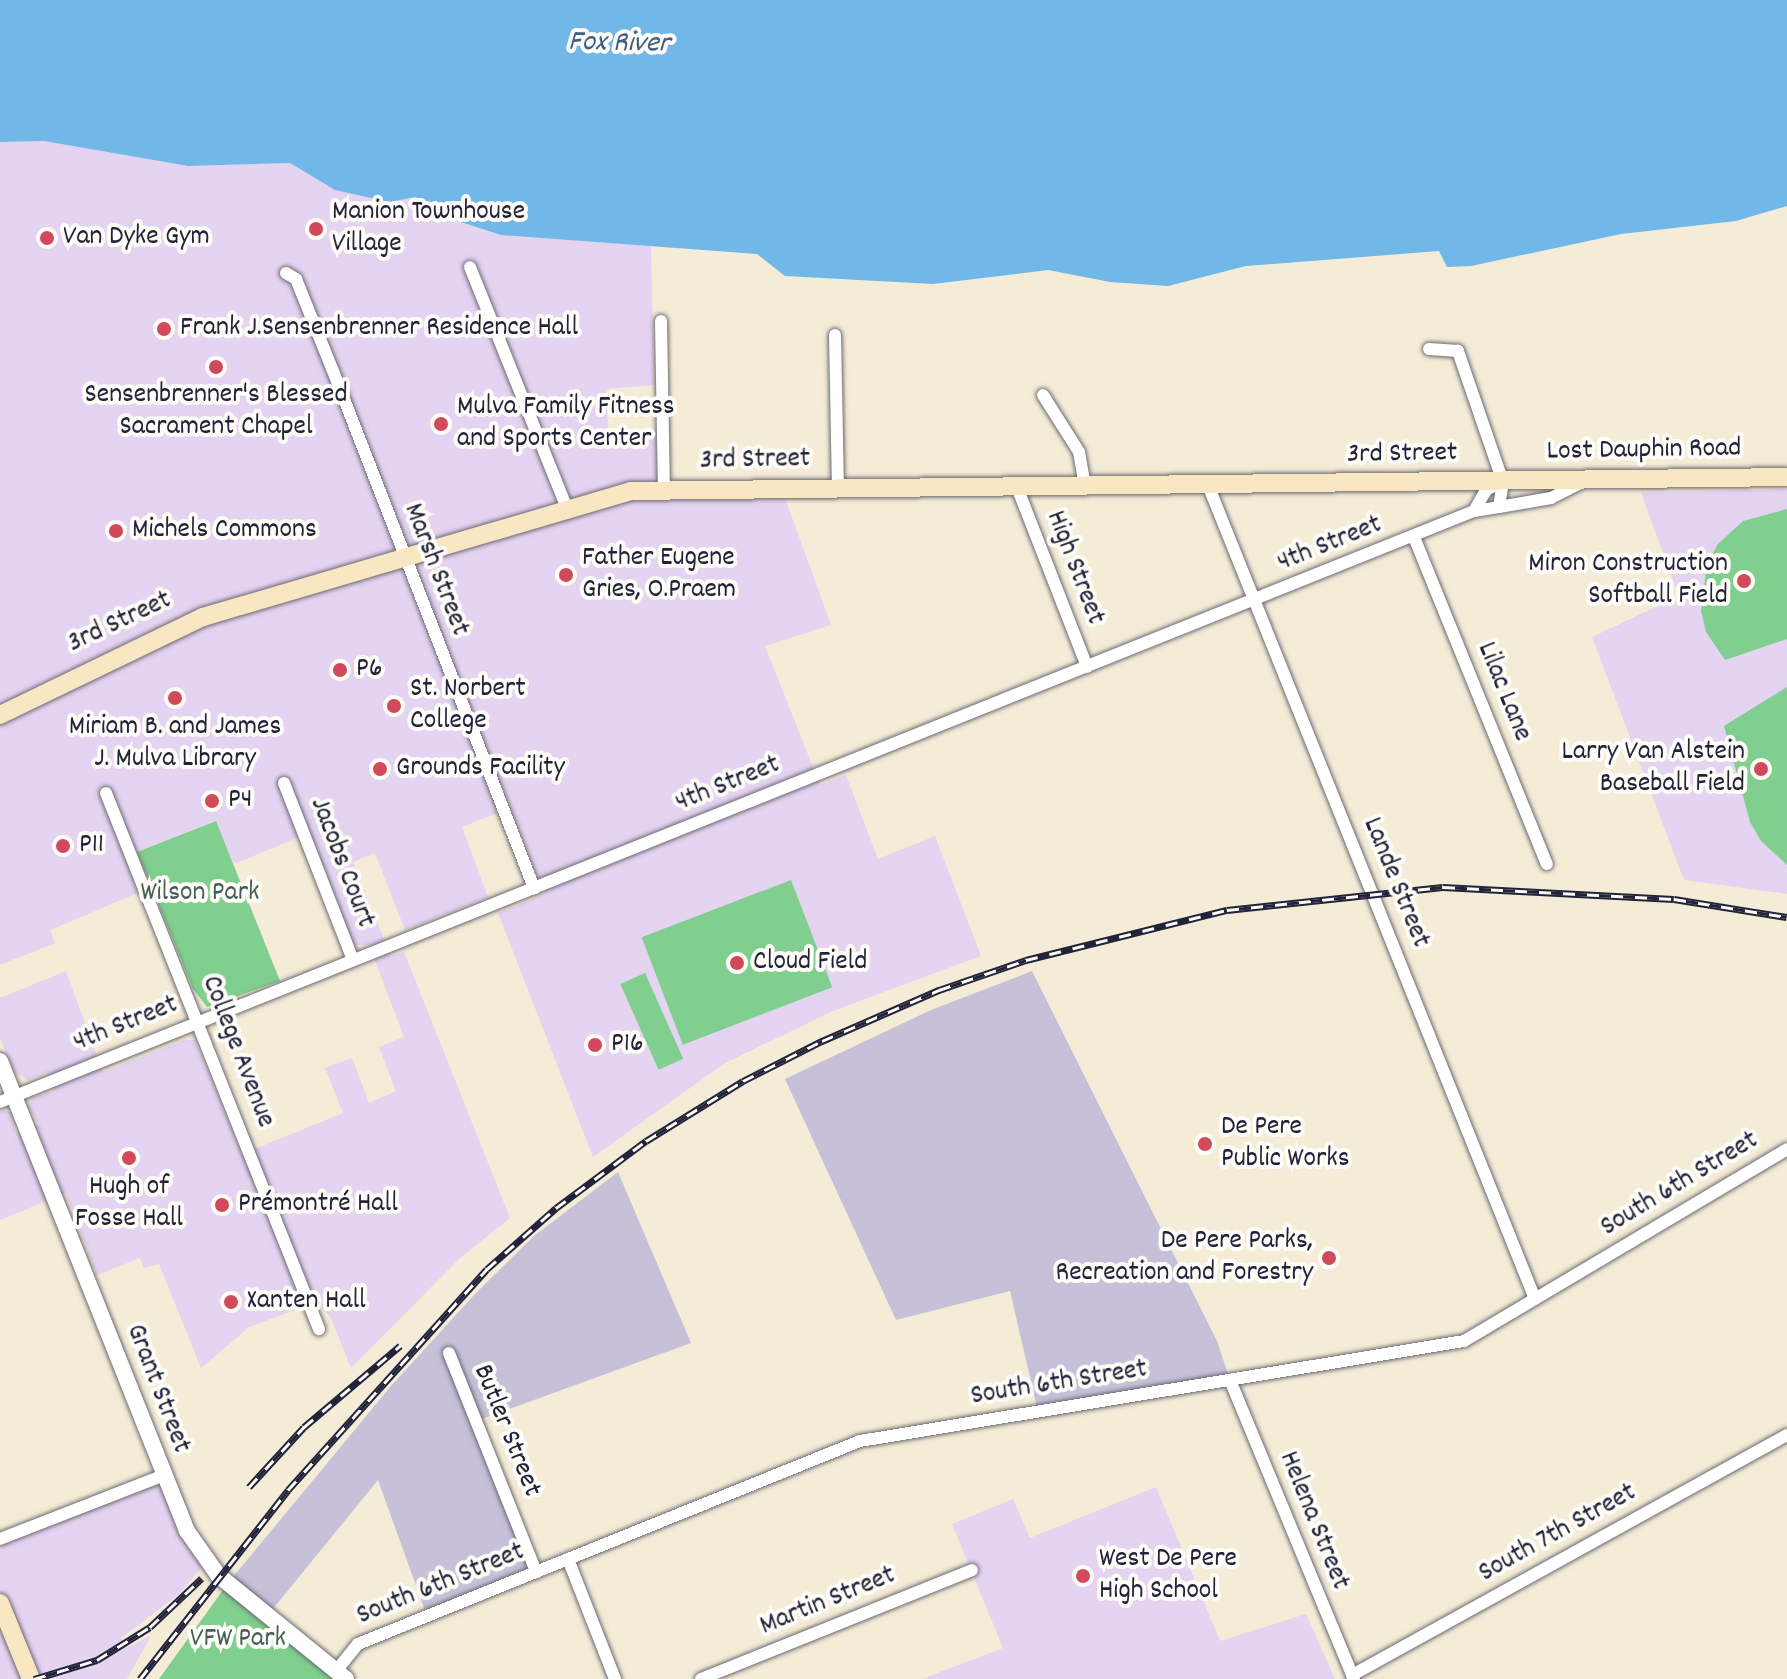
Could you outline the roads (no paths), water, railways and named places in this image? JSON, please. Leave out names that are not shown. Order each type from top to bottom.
[{"type":"main road","name":"Lost Dauphin Road","points":[[1503,482],[1787,477]]},
{"type":"main road","name":"3rd Street","points":[[0,715],[165,631],[607,495],[664,490],[1503,482]]},
{"type":"main road","points":[[0,1603],[31,1679]]},
{"type":"street","points":[[470,267],[566,506]]},
{"type":"street","name":"Marsh Street","points":[[286,273],[296,279],[534,888]]},
{"type":"street","points":[[661,321],[664,490]]},
{"type":"street","points":[[835,335],[838,489]]},
{"type":"street","points":[[1429,349],[1458,351],[1503,482],[1499,507]]},
{"type":"street","points":[[1043,395],[1079,452],[1085,486]]},
{"type":"street","name":"4th Street","points":[[7,1100],[1474,511],[1551,498],[1587,480]]},
{"type":"street","name":"4th Street","points":[[1474,511],[1486,490],[1503,482]]},
{"type":"street","name":"Lande Street","points":[[1208,485],[1535,1299]]},
{"type":"street","name":"High Street","points":[[1017,487],[1087,667]]},
{"type":"street","name":"Lilac Lane","points":[[1414,537],[1547,864]]},
{"type":"street","name":"Jacobs Court","points":[[284,783],[353,960]]},
{"type":"street","name":"College Avenue","points":[[106,793],[200,1021],[319,1329]]},
{"type":"street","name":"Grant Street","points":[[0,1061],[7,1100],[187,1531],[218,1575],[341,1675]]},
{"type":"street","name":"South 6th Street","points":[[341,1675],[358,1644],[860,1441],[1464,1341],[1787,1149]]},
{"type":"street","name":"Butler Street","points":[[449,1353],[536,1572]]},
{"type":"street","name":"Helena Street","points":[[1230,1380],[1353,1677]]},
{"type":"street","name":"South 7th Street","points":[[1353,1677],[1787,1435]]},
{"type":"street","points":[[0,1539],[162,1476]]},
{"type":"street","points":[[568,1559],[615,1679]]},
{"type":"street","name":"Martin Street","points":[[701,1679],[972,1570]]},
{"type":"water","name":"Fox River","points":[[0,0],[1787,0],[1787,206],[1736,221],[1621,234],[1471,266],[1447,267],[1439,251],[1246,266],[1168,286],[1110,282],[1048,270],[933,284],[785,276],[757,254],[501,235],[433,213],[416,197],[389,202],[335,190],[290,163],[188,166],[44,141],[0,142]]},
{"type":"railway","points":[[140,1679],[288,1490],[487,1269],[556,1208],[646,1141],[743,1081],[822,1041],[939,990],[1026,960],[1227,910],[1443,887],[1674,899],[1787,917]]},
{"type":"railway","points":[[249,1487],[304,1427],[400,1346]]},
{"type":"railway","points":[[34,1679],[97,1660],[150,1627],[202,1578]]},
{"type":"place","name":"Manion Townhouse Village","points":[[316,229]]},
{"type":"place","name":"Van Dyke Gym","points":[[47,238]]},
{"type":"place","name":"Frank J.Sensenbrenner Residence Hall","points":[[164,329]]},
{"type":"place","name":"Sensenbrenner's Blessed Sacrament Chapel","points":[[216,367]]},
{"type":"place","name":"Mulva Family Fitness and Sports Center","points":[[441,424]]},
{"type":"place","name":"Michels Commons","points":[[116,531]]},
{"type":"place","name":"Father Eugene Gries, O.Praem","points":[[566,575]]},
{"type":"place","name":"Miron Construction Softball Field","points":[[1744,581]]},
{"type":"place","name":"P6","points":[[340,670]]},
{"type":"place","name":"Miriam B. and James J. Mulva Library","points":[[175,698]]},
{"type":"place","name":"St. Norbert College","points":[[394,706]]},
{"type":"place","name":"Grounds Facility","points":[[380,769]]},
{"type":"place","name":"Larry Van Alstein Baseball Field","points":[[1761,769]]},
{"type":"place","name":"P4","points":[[212,801]]},
{"type":"place","name":"P11","points":[[63,846]]},
{"type":"place","name":"Cloud Field","points":[[737,963]]},
{"type":"place","name":"P16","points":[[595,1045]]},
{"type":"place","name":"De Pere Public Works","points":[[1205,1144]]},
{"type":"place","name":"Hugh of Fosse Hall","points":[[129,1158]]},
{"type":"place","name":"Prémontré Hall","points":[[222,1205]]},
{"type":"place","name":"De Pere Parks, Recreation and Forestry","points":[[1329,1258]]},
{"type":"place","name":"Xanten Hall","points":[[231,1302]]},
{"type":"place","name":"West De Pere High School","points":[[1083,1576]]},
{"type":"park label","name":"Wilson Park","points":[[200,894]]},
{"type":"park label","name":"VFW Park","points":[[238,1640]]}]
